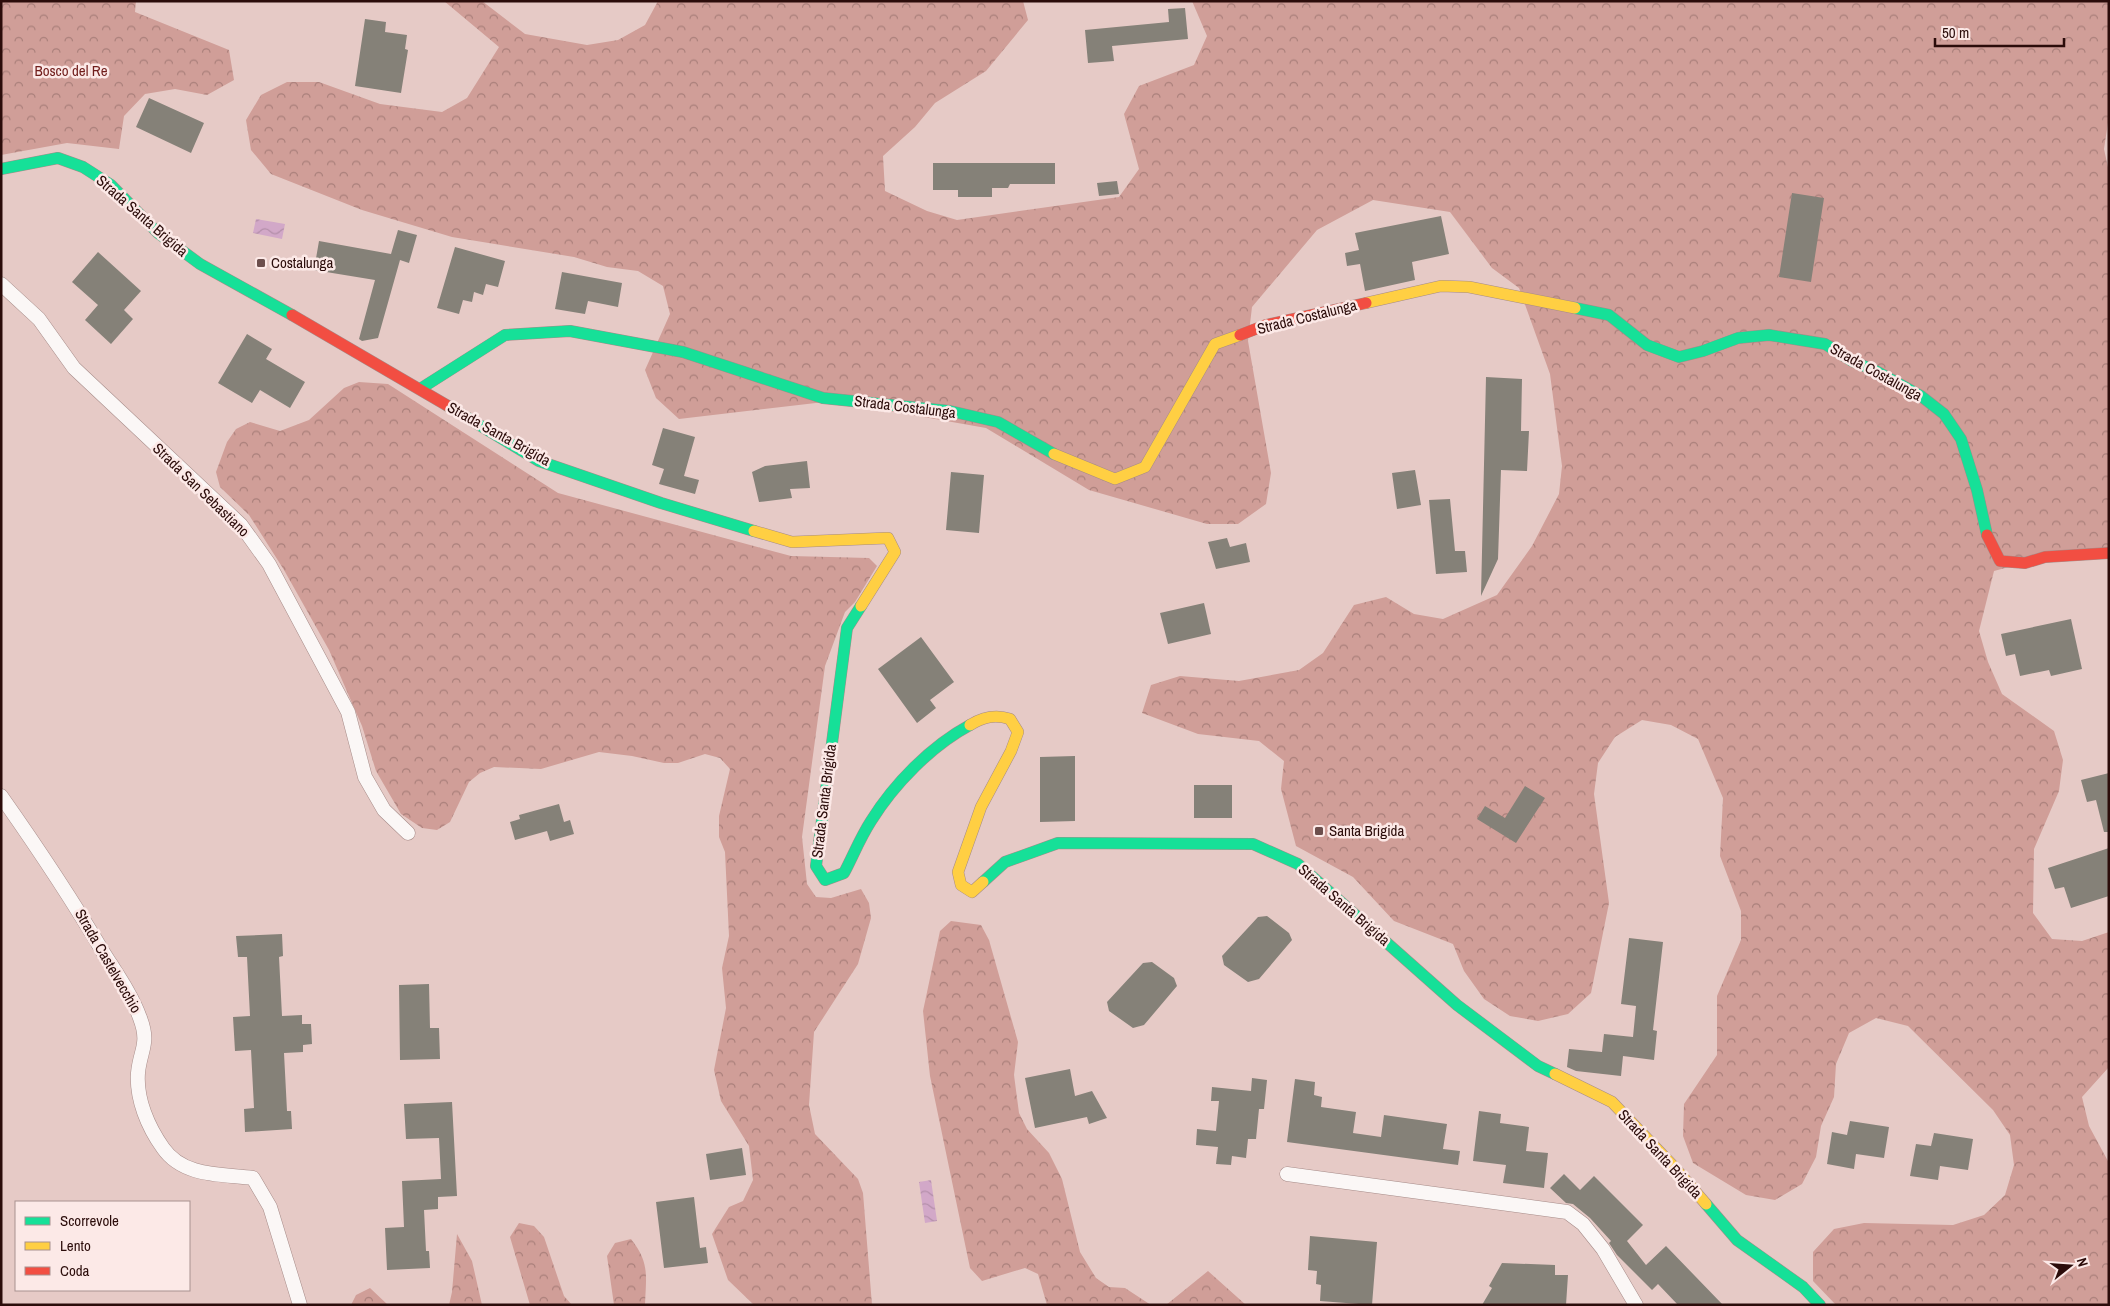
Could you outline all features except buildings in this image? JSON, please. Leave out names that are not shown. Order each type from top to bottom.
[{"type":"street","name":"Strada Santa Brigida","points":[[1,168],[58,158],[83,167],[111,186],[158,233],[200,264],[363,355],[538,460],[661,502],[792,542],[888,538],[895,552],[847,628],[816,866],[825,880],[844,873],[874,816],[910,773],[944,742],[974,721],[993,715],[1010,719],[1018,732],[1011,751],[981,806],[958,872],[961,885],[972,892],[1005,862],[1058,842],[1252,844],[1298,864],[1464,1011],[1538,1066],[1612,1102],[1675,1168],[1736,1240],[1803,1288],[1820,1305]]},
{"type":"street","name":"Strada San Sebastiano","points":[[1,284],[39,319],[74,368],[241,525],[269,564],[348,712],[364,777],[384,810],[408,833]]},
{"type":"street","name":"Strada Costalunga","points":[[420,390],[505,335],[570,331],[683,352],[823,398],[950,411],[998,422],[1062,458],[1115,479],[1145,467],[1215,344],[1266,325],[1441,286],[1469,287],[1609,315],[1647,345],[1679,357],[1746,337],[1769,335],[1825,344],[1852,361],[1921,396],[1944,414],[1961,439],[1978,490],[1989,542],[2000,561],[2025,563],[2046,557],[2100,552],[2109,553]]},
{"type":"street","name":"Strada Castelvecchio","points":[[1,796],[70,896],[123,985],[140,1018],[145,1040],[138,1074],[141,1105],[163,1148],[178,1164],[194,1171],[253,1178],[270,1207],[300,1305]]},
{"type":"street","points":[[1287,1174],[1567,1212],[1583,1224],[1603,1249],[1636,1305]]},
{"type":"green space","name":"Bosco del Re","points":[[1,1],[136,1],[135,12],[229,50],[234,80],[207,95],[175,89],[145,94],[124,116],[119,149],[67,143],[1,155]]},
{"type":"green space","points":[[444,1],[482,1],[525,34],[587,45],[618,40],[645,25],[658,1],[1023,1],[1028,20],[986,71],[935,103],[915,127],[883,156],[885,191],[927,211],[957,220],[1119,197],[1139,169],[1124,114],[1139,86],[1194,65],[1207,36],[1192,1],[2109,1],[2109,116],[2104,149],[2109,172],[2109,551],[2053,555],[1994,571],[1979,631],[1988,662],[2002,694],[2054,731],[2063,760],[2059,791],[2034,849],[2033,913],[2052,939],[2082,941],[2109,932],[2109,1067],[2082,1097],[2089,1126],[2109,1163],[2109,1305],[1836,1305],[1813,1281],[1813,1252],[1834,1229],[1864,1223],[1953,1225],[1984,1215],[2005,1195],[2014,1165],[2010,1135],[1993,1110],[1908,1026],[1876,1018],[1849,1033],[1836,1064],[1834,1097],[1821,1126],[1816,1157],[1802,1184],[1775,1200],[1746,1195],[1693,1163],[1683,1136],[1684,1104],[1717,1055],[1717,996],[1741,940],[1741,911],[1720,856],[1723,798],[1698,739],[1671,725],[1642,720],[1615,737],[1598,763],[1594,794],[1609,903],[1591,993],[1568,1014],[1538,1021],[1510,1016],[1484,999],[1464,971],[1453,944],[1394,921],[1353,877],[1296,846],[1281,789],[1284,761],[1259,741],[1198,734],[1142,713],[1151,685],[1180,676],[1239,681],[1299,670],[1323,653],[1354,605],[1386,597],[1414,614],[1443,619],[1497,595],[1532,546],[1559,494],[1562,466],[1550,374],[1519,288],[1492,268],[1450,212],[1373,200],[1317,230],[1252,307],[1248,341],[1271,473],[1266,504],[1238,524],[1207,524],[1089,490],[986,428],[833,401],[679,419],[656,398],[645,370],[670,314],[663,286],[638,271],[607,267],[574,257],[452,237],[362,210],[271,174],[251,150],[246,120],[261,95],[287,82],[319,82],[380,104],[442,112],[467,98],[499,47]]},
{"type":"green space","points":[[359,382],[388,384],[558,493],[791,556],[869,558],[877,566],[855,602],[845,612],[825,666],[802,837],[807,884],[816,897],[831,898],[861,889],[869,903],[871,918],[858,964],[814,1032],[809,1105],[815,1134],[858,1179],[863,1193],[872,1305],[754,1305],[728,1280],[712,1234],[729,1207],[743,1201],[753,1180],[749,1146],[721,1101],[714,1070],[726,1008],[722,968],[729,936],[725,852],[719,837],[719,816],[730,769],[720,758],[705,754],[678,763],[664,763],[632,756],[599,752],[541,769],[494,767],[480,773],[469,782],[450,822],[437,830],[422,828],[401,814],[376,771],[362,726],[329,650],[284,570],[249,515],[220,487],[216,472],[227,442],[236,429],[250,422],[280,431],[309,420],[344,388]]},
{"type":"green space","points":[[951,921],[981,925],[989,940],[1018,1042],[1014,1075],[1019,1113],[1027,1129],[1049,1153],[1062,1179],[1080,1252],[1096,1278],[1109,1287],[1125,1288],[1151,1305],[1047,1305],[1038,1274],[1025,1268],[982,1281],[970,1268],[930,1076],[923,1011],[940,931]]},
{"type":"green space","points":[[519,1223],[534,1226],[544,1237],[564,1296],[572,1305],[530,1305],[510,1237]]},
{"type":"green space","points":[[457,1234],[472,1261],[482,1305],[449,1305],[452,1292]]},
{"type":"green space","points":[[631,1239],[641,1255],[646,1270],[645,1305],[614,1305],[607,1256],[615,1243]]},
{"type":"green space","points":[[1208,1271],[1246,1305],[1166,1305]]},
{"type":"green space","points":[[370,1288],[388,1305],[351,1305],[356,1295]]},
{"type":"water","points":[[256,219],[285,224],[282,239],[253,233]]},
{"type":"water","points":[[931,1180],[937,1221],[925,1223],[919,1182]]},
{"type":"traffic: fast","points":[[1,169],[58,158],[83,167],[111,185],[158,233],[200,264],[292,315]]},
{"type":"traffic: fast","points":[[1575,308],[1609,315],[1647,345],[1679,357],[1703,351],[1738,338],[1769,335],[1825,344],[1852,361],[1876,371],[1921,396],[1944,414],[1961,439],[1977,490],[1987,535]]},
{"type":"traffic: fast","points":[[420,389],[505,335],[570,331],[683,352],[823,398],[950,411],[998,422],[1054,454]]},
{"type":"traffic: fast","points":[[448,406],[539,461],[661,503],[754,531]]},
{"type":"traffic: fast","points":[[861,606],[847,628],[816,866],[825,880],[844,873],[860,840],[880,807],[914,767],[941,744],[970,725]]},
{"type":"traffic: fast","points":[[983,882],[1005,862],[1058,843],[1253,844],[1298,864],[1457,1005],[1538,1066],[1555,1074]]},
{"type":"traffic: fast","points":[[1706,1204],[1737,1240],[1803,1287],[1820,1305]]},
{"type":"traffic: slow","points":[[1366,303],[1441,286],[1469,287],[1575,308]]},
{"type":"traffic: slow","points":[[1054,454],[1115,479],[1145,467],[1215,344],[1240,335]]},
{"type":"traffic: slow","points":[[754,531],[792,542],[888,538],[895,552],[861,606]]},
{"type":"traffic: slow","points":[[970,725],[984,718],[999,717],[1010,719],[1018,732],[1011,751],[981,807],[958,872],[961,885],[972,892],[983,882]]},
{"type":"traffic: slow","points":[[1555,1074],[1612,1102],[1675,1168],[1706,1204]]},
{"type":"traffic: jam","points":[[1240,335],[1266,325],[1366,303]]},
{"type":"traffic: jam","points":[[292,315],[448,406]]},
{"type":"traffic: jam","points":[[1987,535],[2000,561],[2025,563],[2045,557],[2109,553]]},
{"type":"place","name":"Costalunga","points":[[261,263]]},
{"type":"place","name":"Santa Brigida","points":[[1319,831]]}]
